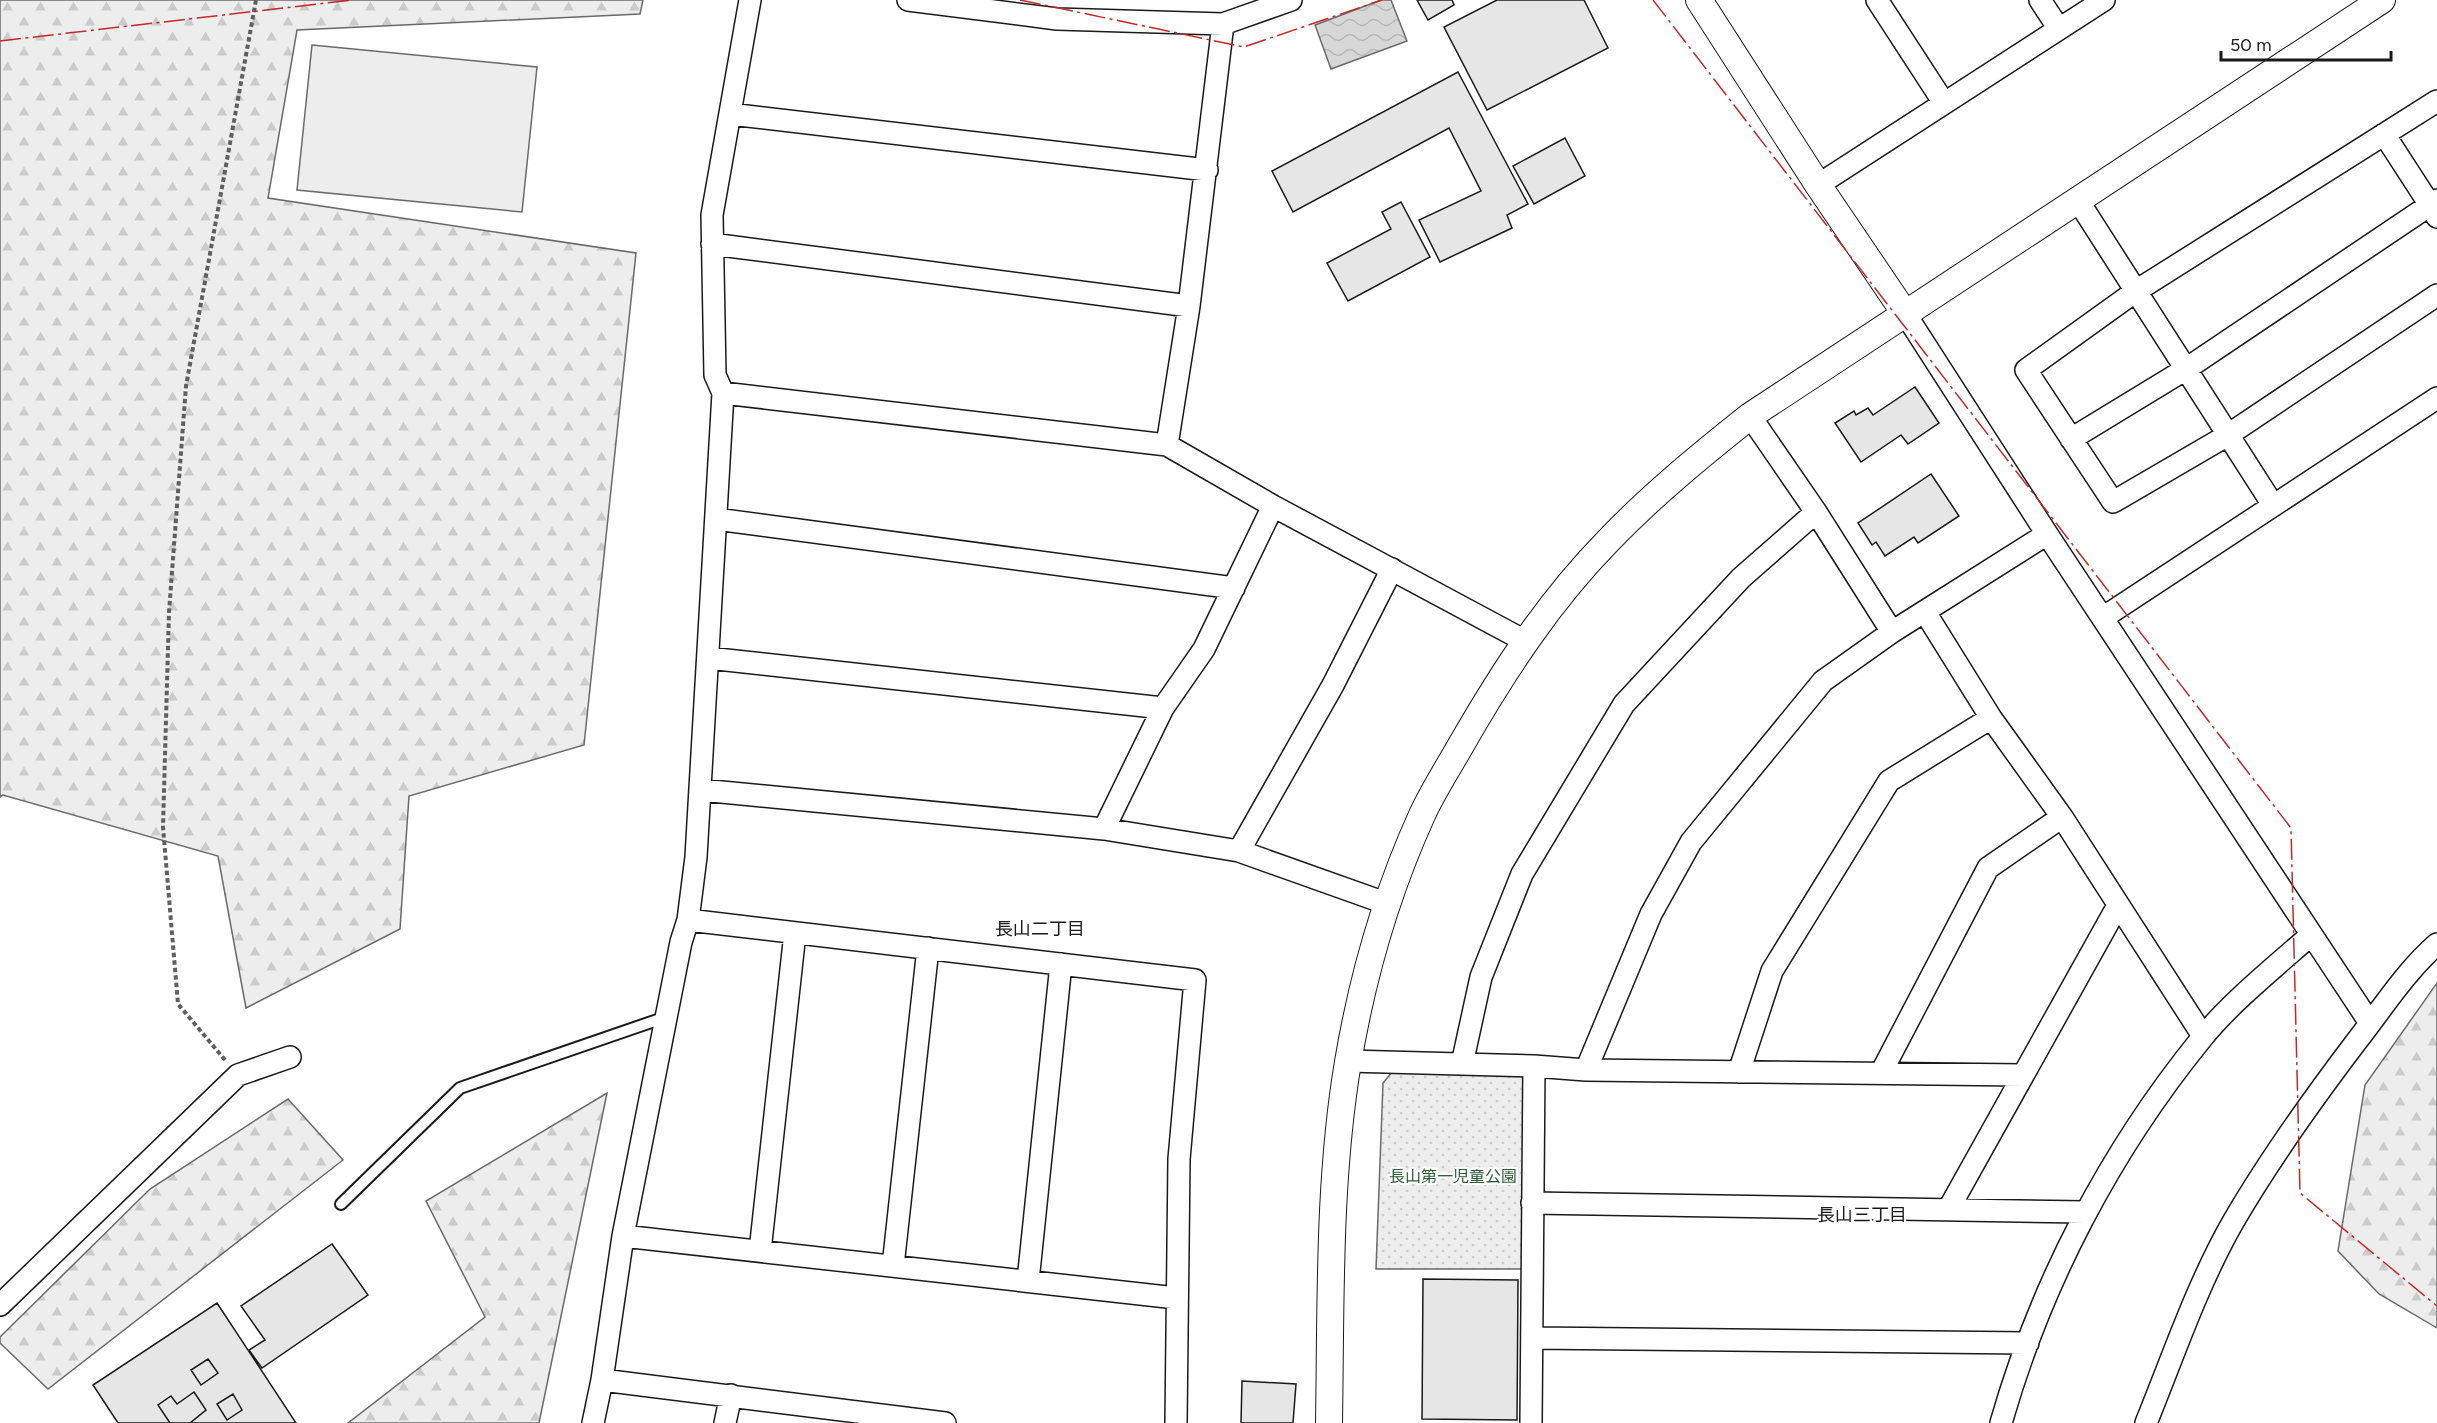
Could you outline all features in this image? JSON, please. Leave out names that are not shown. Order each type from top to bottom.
[{"type":"street","points":[[593,1423],[602,1380],[623,1236],[666,1016],[688,920],[701,790],[723,393],[715,375],[712,215],[750,0]]},
{"type":"street","points":[[908,0],[1058,9],[1223,24],[1291,0]]},
{"type":"street","points":[[1699,0],[1818,185],[1904,312],[2047,534],[2104,617],[2370,1023]]},
{"type":"street","points":[[1877,0],[1944,103]]},
{"type":"street","points":[[2040,0],[2059,29]]},
{"type":"street","points":[[1818,185],[2104,0]]},
{"type":"street","points":[[1329,1423],[1334,1188],[1348,1061],[1363,991],[1388,904],[1422,815],[1486,701],[1525,641],[1561,594],[1607,542],[1659,491],[1750,416],[1904,312],[2382,0]]},
{"type":"street","points":[[1167,445],[1207,171],[1223,24]]},
{"type":"street","points":[[2437,101],[2136,291],[2026,370],[2112,502],[2228,435],[2437,295]]},
{"type":"street","points":[[730,114],[1207,171]]},
{"type":"street","points":[[2071,440],[2186,369],[2435,207],[2384,134]]},
{"type":"street","points":[[2077,199],[2273,505]]},
{"type":"street","points":[[712,244],[1189,306]]},
{"type":"street","points":[[723,393],[1167,445],[1273,506],[1525,641]]},
{"type":"street","points":[[2104,617],[2437,398]]},
{"type":"street","points":[[1750,416],[1816,512],[1892,632]]},
{"type":"street","points":[[1104,829],[1163,708],[1204,650],[1273,506]]},
{"type":"street","points":[[1462,1064],[1481,977],[1522,874],[1624,704],[1741,579],[1816,512]]},
{"type":"street","points":[[716,519],[1234,588]]},
{"type":"street","points":[[1586,1070],[1651,914],[1691,842],[1823,681],[1892,632],[2047,534]]},
{"type":"street","points":[[1239,851],[1333,685],[1392,569]]},
{"type":"street","points":[[1925,612],[1991,718],[2062,817],[2117,907],[2203,1036]]},
{"type":"street","points":[[708,658],[1163,708]]},
{"type":"street","points":[[1739,1072],[1772,970],[1889,781],[1991,718]]},
{"type":"street","points":[[701,790],[1104,829],[1239,851],[1388,904]]},
{"type":"street","points":[[1881,1073],[1988,868],[2062,817]]},
{"type":"street","points":[[1948,1210],[2117,907]]},
{"type":"street","points":[[688,920],[1195,980],[1179,1159],[1176,1423]]},
{"type":"street","points":[[760,1251],[795,933]]},
{"type":"street","points":[[2001,1423],[2046,1295],[2085,1212],[2121,1150],[2203,1036],[2311,935]]},
{"type":"street","points":[[2146,1423],[2210,1268],[2232,1224],[2270,1162],[2370,1023],[2416,964],[2437,944]]},
{"type":"street","points":[[893,1266],[928,948]]},
{"type":"street","points":[[1028,1281],[1061,964]]},
{"type":"street","points":[[0,1305],[238,1075],[290,1057]]},
{"type":"street","points":[[1348,1061],[1534,1066],[1586,1070],[2024,1075]]},
{"type":"street","points":[[1531,1423],[1534,1066]]},
{"type":"street","points":[[1532,1203],[2085,1212]]},
{"type":"street","points":[[623,1236],[1176,1298]]},
{"type":"street","points":[[1532,1338],[2028,1343]]},
{"type":"street","points":[[602,1380],[945,1423]]},
{"type":"street","points":[[725,1423],[731,1395]]},
{"type":"lane","points":[[341,1204],[460,1088],[666,1016]]},
{"type":"path","points":[[238,1075],[178,1004],[163,827],[169,612],[186,386],[256,0]]},
{"type":"green space","points":[[0,0],[643,0],[640,14],[297,30],[268,198],[636,253],[584,745],[409,796],[400,929],[246,1008],[218,856],[3,795],[0,797]]},
{"type":"green space","points":[[2437,983],[2437,1328],[2379,1294],[2338,1251],[2365,1085]]},
{"type":"green space","name":"長山第一児童公園","points":[[1392,1072],[1528,1072],[1524,1269],[1376,1269],[1383,1083]]},
{"type":"green space","points":[[607,1093],[539,1423],[348,1423],[485,1317],[426,1201]]},
{"type":"green space","points":[[288,1099],[343,1160],[48,1389],[0,1343],[0,1337],[150,1189]]},
{"type":"shaded area","points":[[312,45],[537,67],[522,212],[297,190]]},
{"type":"water","points":[[1381,0],[1391,0],[1407,41],[1331,69],[1315,25]]},
{"type":"building","points":[[1417,0],[1452,0],[1454,5],[1428,20]]},
{"type":"building","points":[[1497,0],[1584,0],[1608,48],[1487,110],[1444,27]]},
{"type":"building","points":[[1458,72],[1528,204],[1507,215],[1512,228],[1440,262],[1419,220],[1481,191],[1449,128],[1293,212],[1272,171]]},
{"type":"building","points":[[1565,138],[1585,176],[1534,204],[1513,166]]},
{"type":"building","points":[[1401,202],[1430,257],[1348,301],[1327,263],[1391,229],[1382,212]]},
{"type":"building","points":[[1915,387],[1939,423],[1908,444],[1901,435],[1861,462],[1835,423],[1854,411],[1856,415],[1868,408],[1873,415]]},
{"type":"building","points":[[1931,474],[1959,516],[1918,543],[1914,537],[1885,556],[1876,542],[1872,545],[1858,523]]},
{"type":"building","points":[[332,1244],[368,1295],[262,1368],[249,1350],[265,1340],[241,1306]]},
{"type":"building","points":[[1423,1279],[1518,1280],[1517,1420],[1422,1419]]},
{"type":"building","points":[[217,1303],[296,1423],[190,1423],[206,1410],[194,1392],[177,1404],[171,1396],[158,1405],[170,1423],[118,1423],[93,1385]],"holes":[[[208,1359],[218,1373],[201,1385],[191,1370]],[[233,1394],[242,1410],[227,1420],[217,1404]]]},
{"type":"building","points":[[208,1359],[218,1373],[201,1385],[191,1370]]},
{"type":"building","points":[[1242,1381],[1296,1384],[1293,1423],[1241,1423]]},
{"type":"building","points":[[194,1392],[206,1410],[190,1423],[170,1423],[158,1405],[171,1396],[177,1404]]},
{"type":"building","points":[[233,1394],[242,1410],[227,1420],[217,1404]]},
{"type":"power","points":[[0,41],[352,0]]},
{"type":"power","points":[[1020,0],[1244,47],[1382,0]]},
{"type":"power","points":[[1653,0],[2291,828],[2300,1193],[2437,1306]]},
{"type":"district","name":"長山二丁目","points":[[1040,929]]},
{"type":"district","name":"長山三丁目","points":[[1862,1215]]}]
